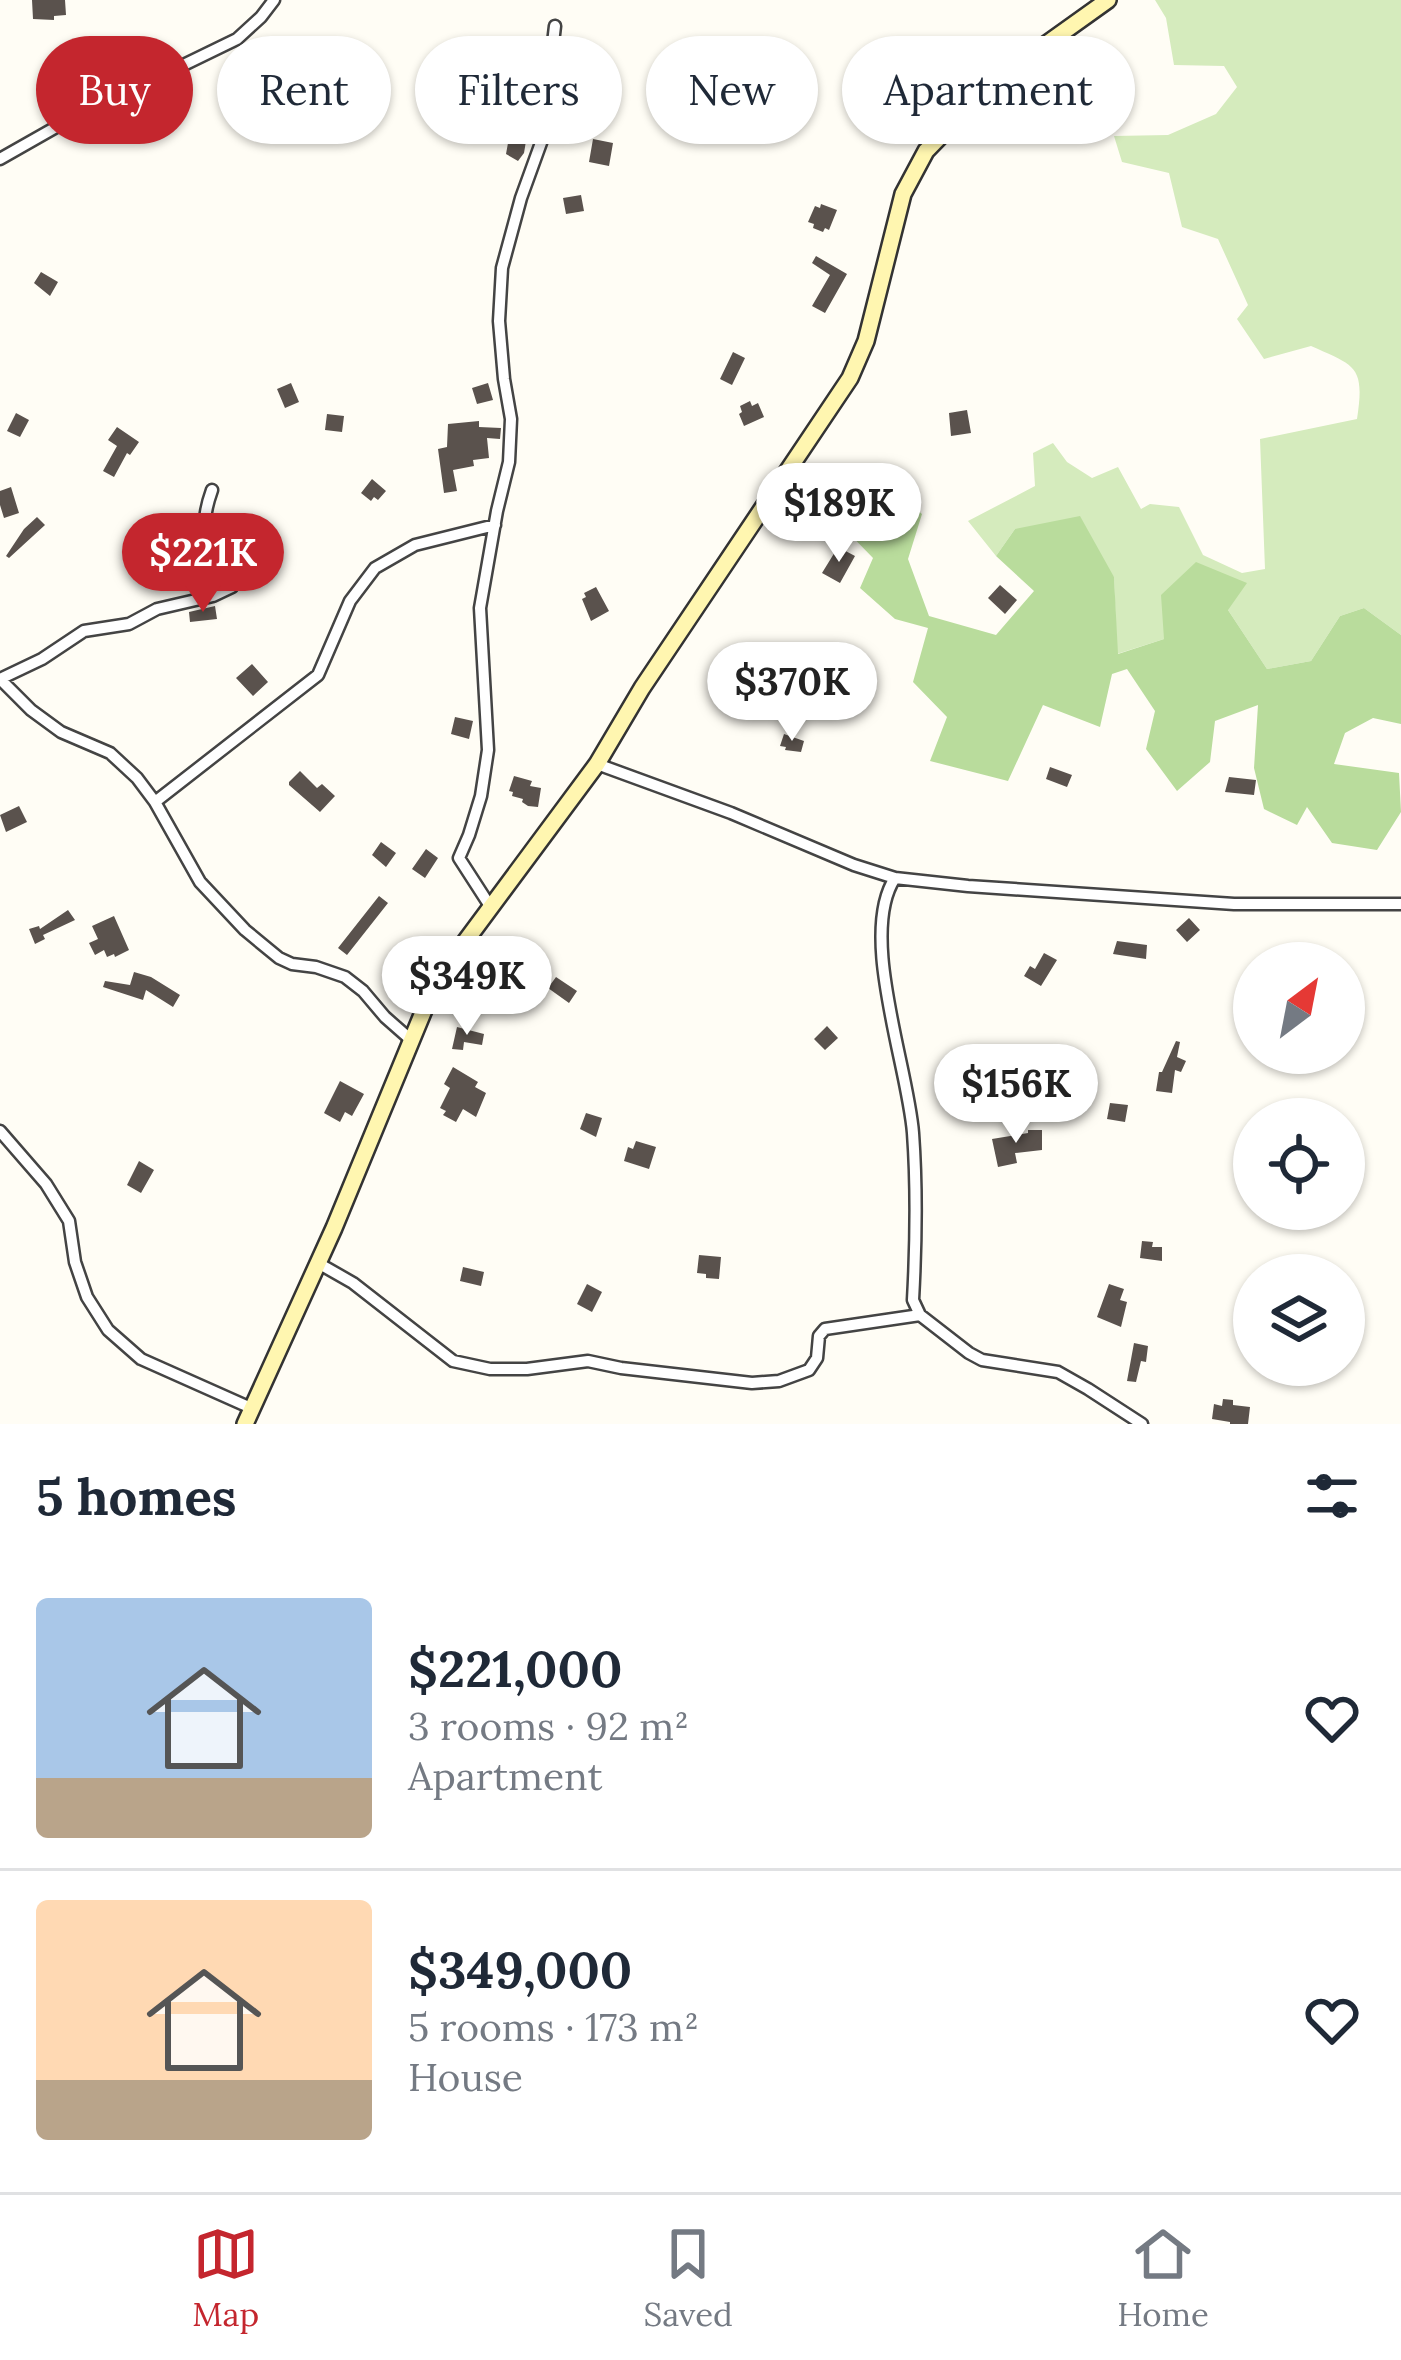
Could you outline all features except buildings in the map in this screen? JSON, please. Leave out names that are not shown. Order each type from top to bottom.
[{"type":"street","points":[[0,159],[220,49],[262,17],[274,0]]},
{"type":"street","points":[[0,1131],[46,1184],[69,1221],[75,1262],[87,1297],[108,1330],[141,1359],[248,1416],[318,1263],[436,980],[597,764],[642,688],[850,378],[866,341],[903,194],[926,151],[992,83],[1108,0]]},
{"type":"street","points":[[490,906],[459,858],[470,835],[486,769],[480,608],[509,462],[512,419],[499,321],[502,268],[550,118],[555,26]]},
{"type":"street","points":[[212,490],[202,527],[234,576],[232,587],[157,609],[129,624],[84,631],[0,679],[61,732],[110,753],[136,778],[200,881],[244,930],[279,958],[345,977],[410,1039]]},
{"type":"street","points":[[155,802],[318,675],[350,601],[374,568],[415,545],[495,525]]},
{"type":"street","points":[[597,764],[895,878],[1234,904],[1401,904]]},
{"type":"street","points":[[895,878],[886,891],[883,969],[913,1132],[913,1300],[920,1315],[969,1353],[982,1360],[1058,1372],[1142,1424]]},
{"type":"street","points":[[318,1263],[353,1283],[453,1361],[490,1370],[588,1361],[752,1383],[779,1381],[808,1370],[817,1358],[819,1336],[825,1329],[920,1315]]},
{"type":"green space","points":[[1155,0],[1401,0],[1401,635],[1364,608],[1340,616],[1311,661],[1267,669],[1228,610],[1117,654],[1114,577],[1015,529],[996,556],[968,521],[1035,486],[1033,453],[1053,443],[1067,462],[1092,478],[1118,467],[1141,509],[1150,504],[1179,507],[1203,555],[1242,573],[1265,569],[1260,439],[1357,419],[1360,388],[1354,370],[1311,346],[1264,359],[1237,319],[1248,305],[1218,239],[1182,227],[1169,173],[1122,162],[1116,144],[1135,144],[1135,136],[1168,135],[1216,114],[1237,87],[1224,66],[1174,65],[1166,18]]},
{"type":"green space","points":[[898,494],[922,514],[908,559],[929,616],[996,635],[1034,591],[996,556],[1015,529],[1080,516],[1114,577],[1118,654],[1164,639],[1161,595],[1196,562],[1247,583],[1228,610],[1267,669],[1311,661],[1340,616],[1364,608],[1401,635],[1401,724],[1373,718],[1345,733],[1334,764],[1399,773],[1401,812],[1377,850],[1332,843],[1307,807],[1297,825],[1264,809],[1254,768],[1258,705],[1215,721],[1210,762],[1177,791],[1146,749],[1155,711],[1127,669],[1112,674],[1100,727],[1043,705],[1008,781],[930,761],[947,717],[913,682],[928,628],[895,619],[860,588],[873,558],[837,521]]}]
